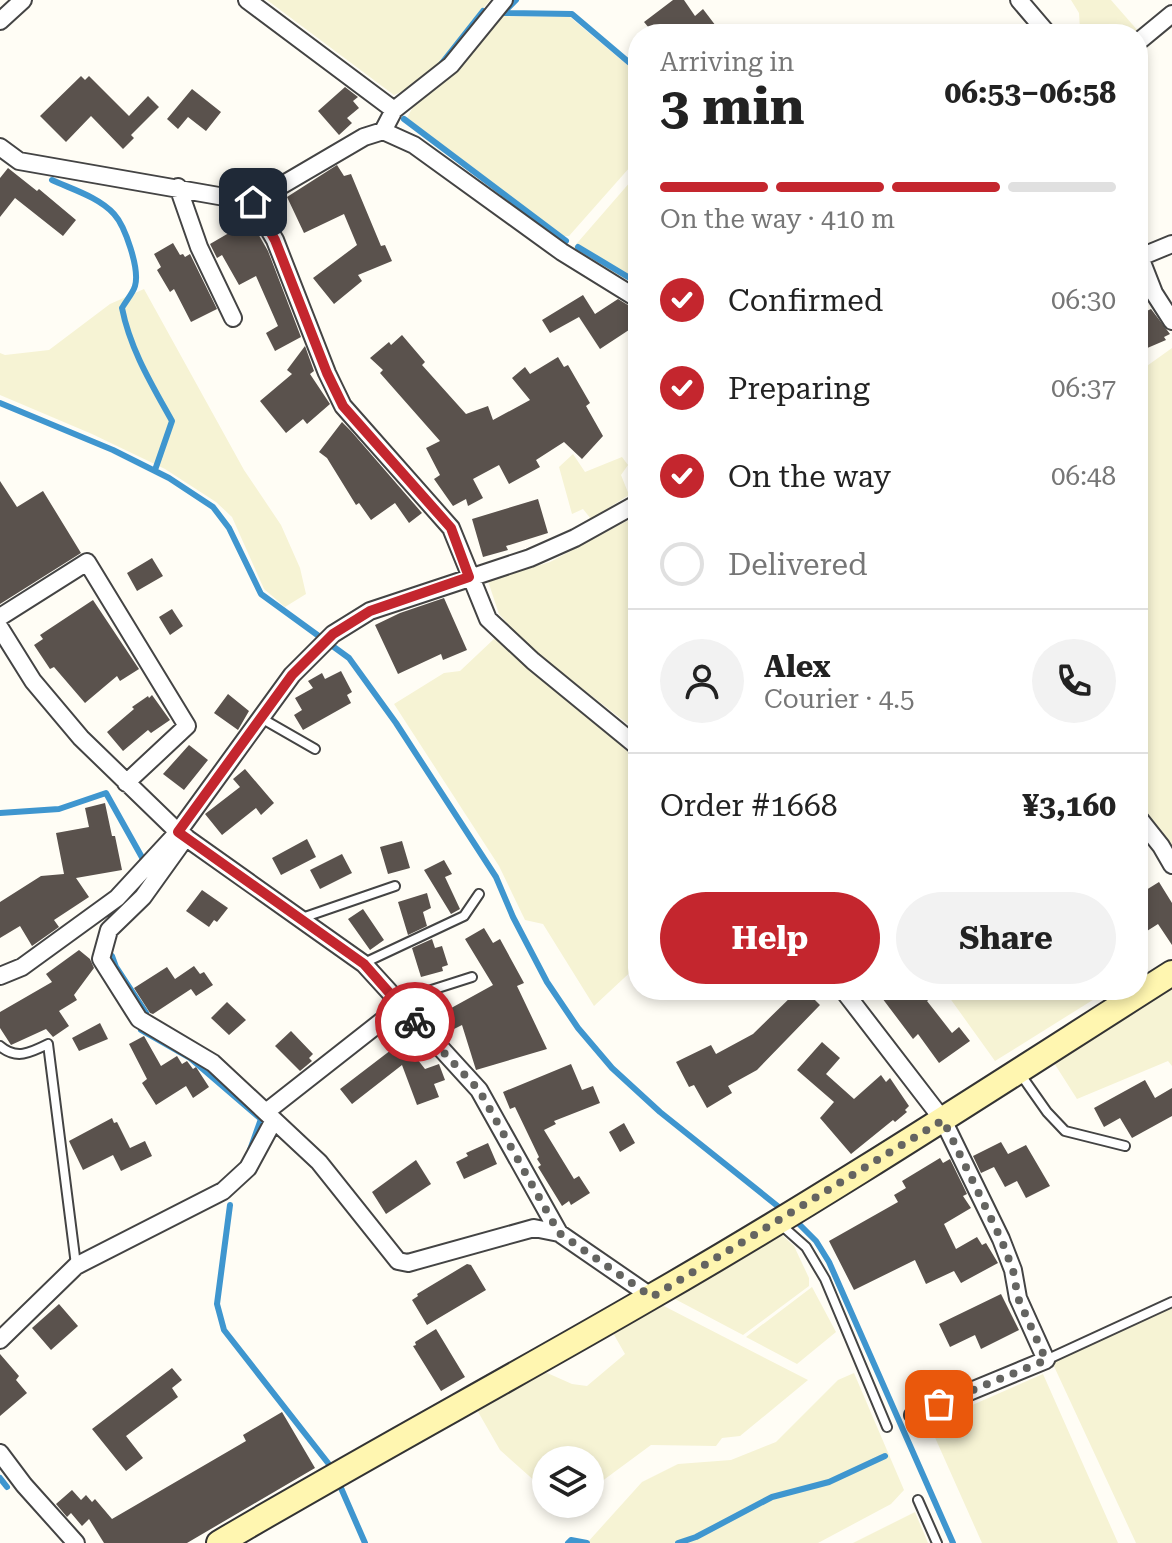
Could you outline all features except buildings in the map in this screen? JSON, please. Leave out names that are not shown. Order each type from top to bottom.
[{"type":"street","points":[[0,21],[23,0]]},
{"type":"street","points":[[247,0],[394,110]]},
{"type":"street","points":[[383,131],[394,110],[451,65],[504,0]]},
{"type":"street","points":[[1019,0],[1039,24]]},
{"type":"street","points":[[1148,34],[1172,14]]},
{"type":"street","points":[[0,147],[19,161],[253,202],[364,137],[383,131],[414,145],[562,252],[628,293]]},
{"type":"street","points":[[178,187],[199,247],[233,318]]},
{"type":"street","points":[[253,202],[275,240],[343,406],[451,528],[488,619],[533,661],[628,739]]},
{"type":"street","points":[[1148,253],[1172,244]]},
{"type":"street","points":[[1148,278],[1172,321]]},
{"type":"street","points":[[628,509],[542,553],[370,611],[333,634],[292,675],[143,897],[109,930],[101,959],[139,1019],[213,1063],[270,1116],[319,1162],[398,1261],[408,1263],[534,1228],[559,1233],[652,1297]]},
{"type":"street","points":[[0,617],[87,562],[187,726],[126,783]]},
{"type":"street","points":[[0,628],[33,681],[81,738],[182,835],[364,964],[479,1090],[559,1233]]},
{"type":"street","points":[[1148,830],[1172,865]]},
{"type":"street","points":[[0,976],[22,967],[117,898],[182,835]]},
{"type":"street","points":[[1148,988],[1172,973]]},
{"type":"street","points":[[851,1000],[943,1120],[1001,1239],[1013,1270],[1018,1298],[1046,1360],[913,1415]]},
{"type":"street","points":[[219,1543],[652,1297],[943,1120],[1130,1000]]},
{"type":"street","points":[[0,1340],[76,1266],[223,1191],[248,1168],[270,1116],[399,1004]]},
{"type":"street","points":[[0,1453],[76,1543]]},
{"type":"lane","points":[[261,718],[315,749]]},
{"type":"lane","points":[[301,918],[395,886]]},
{"type":"lane","points":[[364,964],[464,916],[479,894]]},
{"type":"lane","points":[[399,1004],[472,977]]},
{"type":"lane","points":[[0,1046],[8,1053],[21,1055],[48,1044],[76,1266]]},
{"type":"lane","points":[[1018,1071],[1047,1112],[1065,1131],[1125,1146]]},
{"type":"lane","points":[[784,1217],[825,1279],[887,1427]]},
{"type":"lane","points":[[1046,1360],[1172,1302]]},
{"type":"lane","points":[[918,1500],[937,1543]]},
{"type":"shaded area","points":[[267,0],[490,0],[433,70],[394,95]]},
{"type":"shaded area","points":[[1071,0],[1111,0],[1132,24],[1080,24],[1079,13]]},
{"type":"shaded area","points":[[498,16],[570,17],[628,66],[628,169],[569,236],[563,236],[407,118],[415,103],[437,89]]},
{"type":"shaded area","points":[[628,185],[628,280],[572,249]]},
{"type":"shaded area","points":[[144,289],[244,470],[281,525],[300,568],[306,594],[285,607],[264,589],[232,517],[216,502],[165,469],[0,395],[0,353],[49,350],[110,304]]},
{"type":"shaded area","points":[[1172,348],[1172,850],[1148,820],[1148,365]]},
{"type":"shaded area","points":[[573,454],[585,472],[622,457],[628,465],[621,475],[628,496],[591,519],[583,509],[572,514],[559,467]]},
{"type":"shaded area","points":[[628,520],[628,724],[529,647],[499,614],[488,581],[550,562]]},
{"type":"shaded area","points":[[495,638],[628,751],[628,974],[594,1006],[543,924],[525,920],[499,866],[394,704],[444,673],[460,671]]},
{"type":"shaded area","points":[[1172,986],[1172,1066],[1168,1061],[1077,1099],[1054,1063]]},
{"type":"shaded area","points":[[951,1000],[1093,1000],[995,1061]]},
{"type":"shaded area","points":[[781,1234],[794,1246],[809,1278],[809,1286],[743,1335],[673,1298]]},
{"type":"shaded area","points":[[812,1287],[836,1332],[797,1364],[746,1337]]},
{"type":"shaded area","points":[[660,1304],[808,1380],[740,1436],[722,1438],[716,1446],[651,1445],[604,1480],[604,1446],[532,1446],[532,1479],[500,1450],[477,1410],[545,1372],[572,1384],[587,1386],[625,1354],[613,1333]]},
{"type":"shaded area","points":[[1172,1307],[1172,1543],[1136,1543],[1052,1362]]},
{"type":"shaded area","points":[[854,1373],[904,1490],[891,1504],[818,1543],[587,1543],[642,1482],[678,1464],[731,1460],[776,1442],[838,1380]]},
{"type":"shaded area","points":[[1043,1374],[1118,1543],[982,1543],[929,1424]]},
{"type":"shaded area","points":[[915,1512],[928,1543],[853,1543]]},
{"type":"waterway","points":[[503,13],[516,0]]},
{"type":"waterway","points":[[442,63],[483,11]]},
{"type":"waterway","points":[[503,13],[572,14],[628,62]]},
{"type":"waterway","points":[[404,119],[566,241]]},
{"type":"waterway","points":[[52,180],[108,208],[127,238],[136,279],[134,289],[122,308],[142,366],[172,421],[155,470]]},
{"type":"waterway","points":[[578,247],[628,277]]},
{"type":"waterway","points":[[0,403],[113,450],[169,478],[213,507],[229,528],[261,594],[349,658],[396,723],[496,877],[547,982],[578,1028],[612,1068],[660,1112],[785,1212]]},
{"type":"waterway","points":[[0,813],[59,809],[106,793],[144,861]]},
{"type":"waterway","points":[[112,956],[146,1013]]},
{"type":"waterway","points":[[141,1030],[190,1058],[261,1119],[250,1150]]},
{"type":"waterway","points":[[230,1205],[217,1304],[224,1330],[328,1463]]},
{"type":"waterway","points":[[794,1219],[816,1241],[829,1262],[953,1543]]},
{"type":"waterway","points":[[678,1543],[696,1537],[772,1497],[829,1482],[885,1456]]},
{"type":"waterway","points":[[0,1478],[7,1487]]},
{"type":"waterway","points":[[341,1488],[365,1543]]},
{"type":"waterway","points":[[568,1543],[571,1540],[587,1543]]},
{"type":"way so far","points":[[415,1022],[479,1090],[559,1233],[652,1297],[943,1120],[1001,1239],[1013,1270],[1018,1298],[1046,1360],[939,1404]]},
{"type":"route","points":[[253,202],[275,240],[343,406],[451,528],[469,577],[370,611],[333,634],[292,675],[178,832],[364,964],[415,1022]]}]
